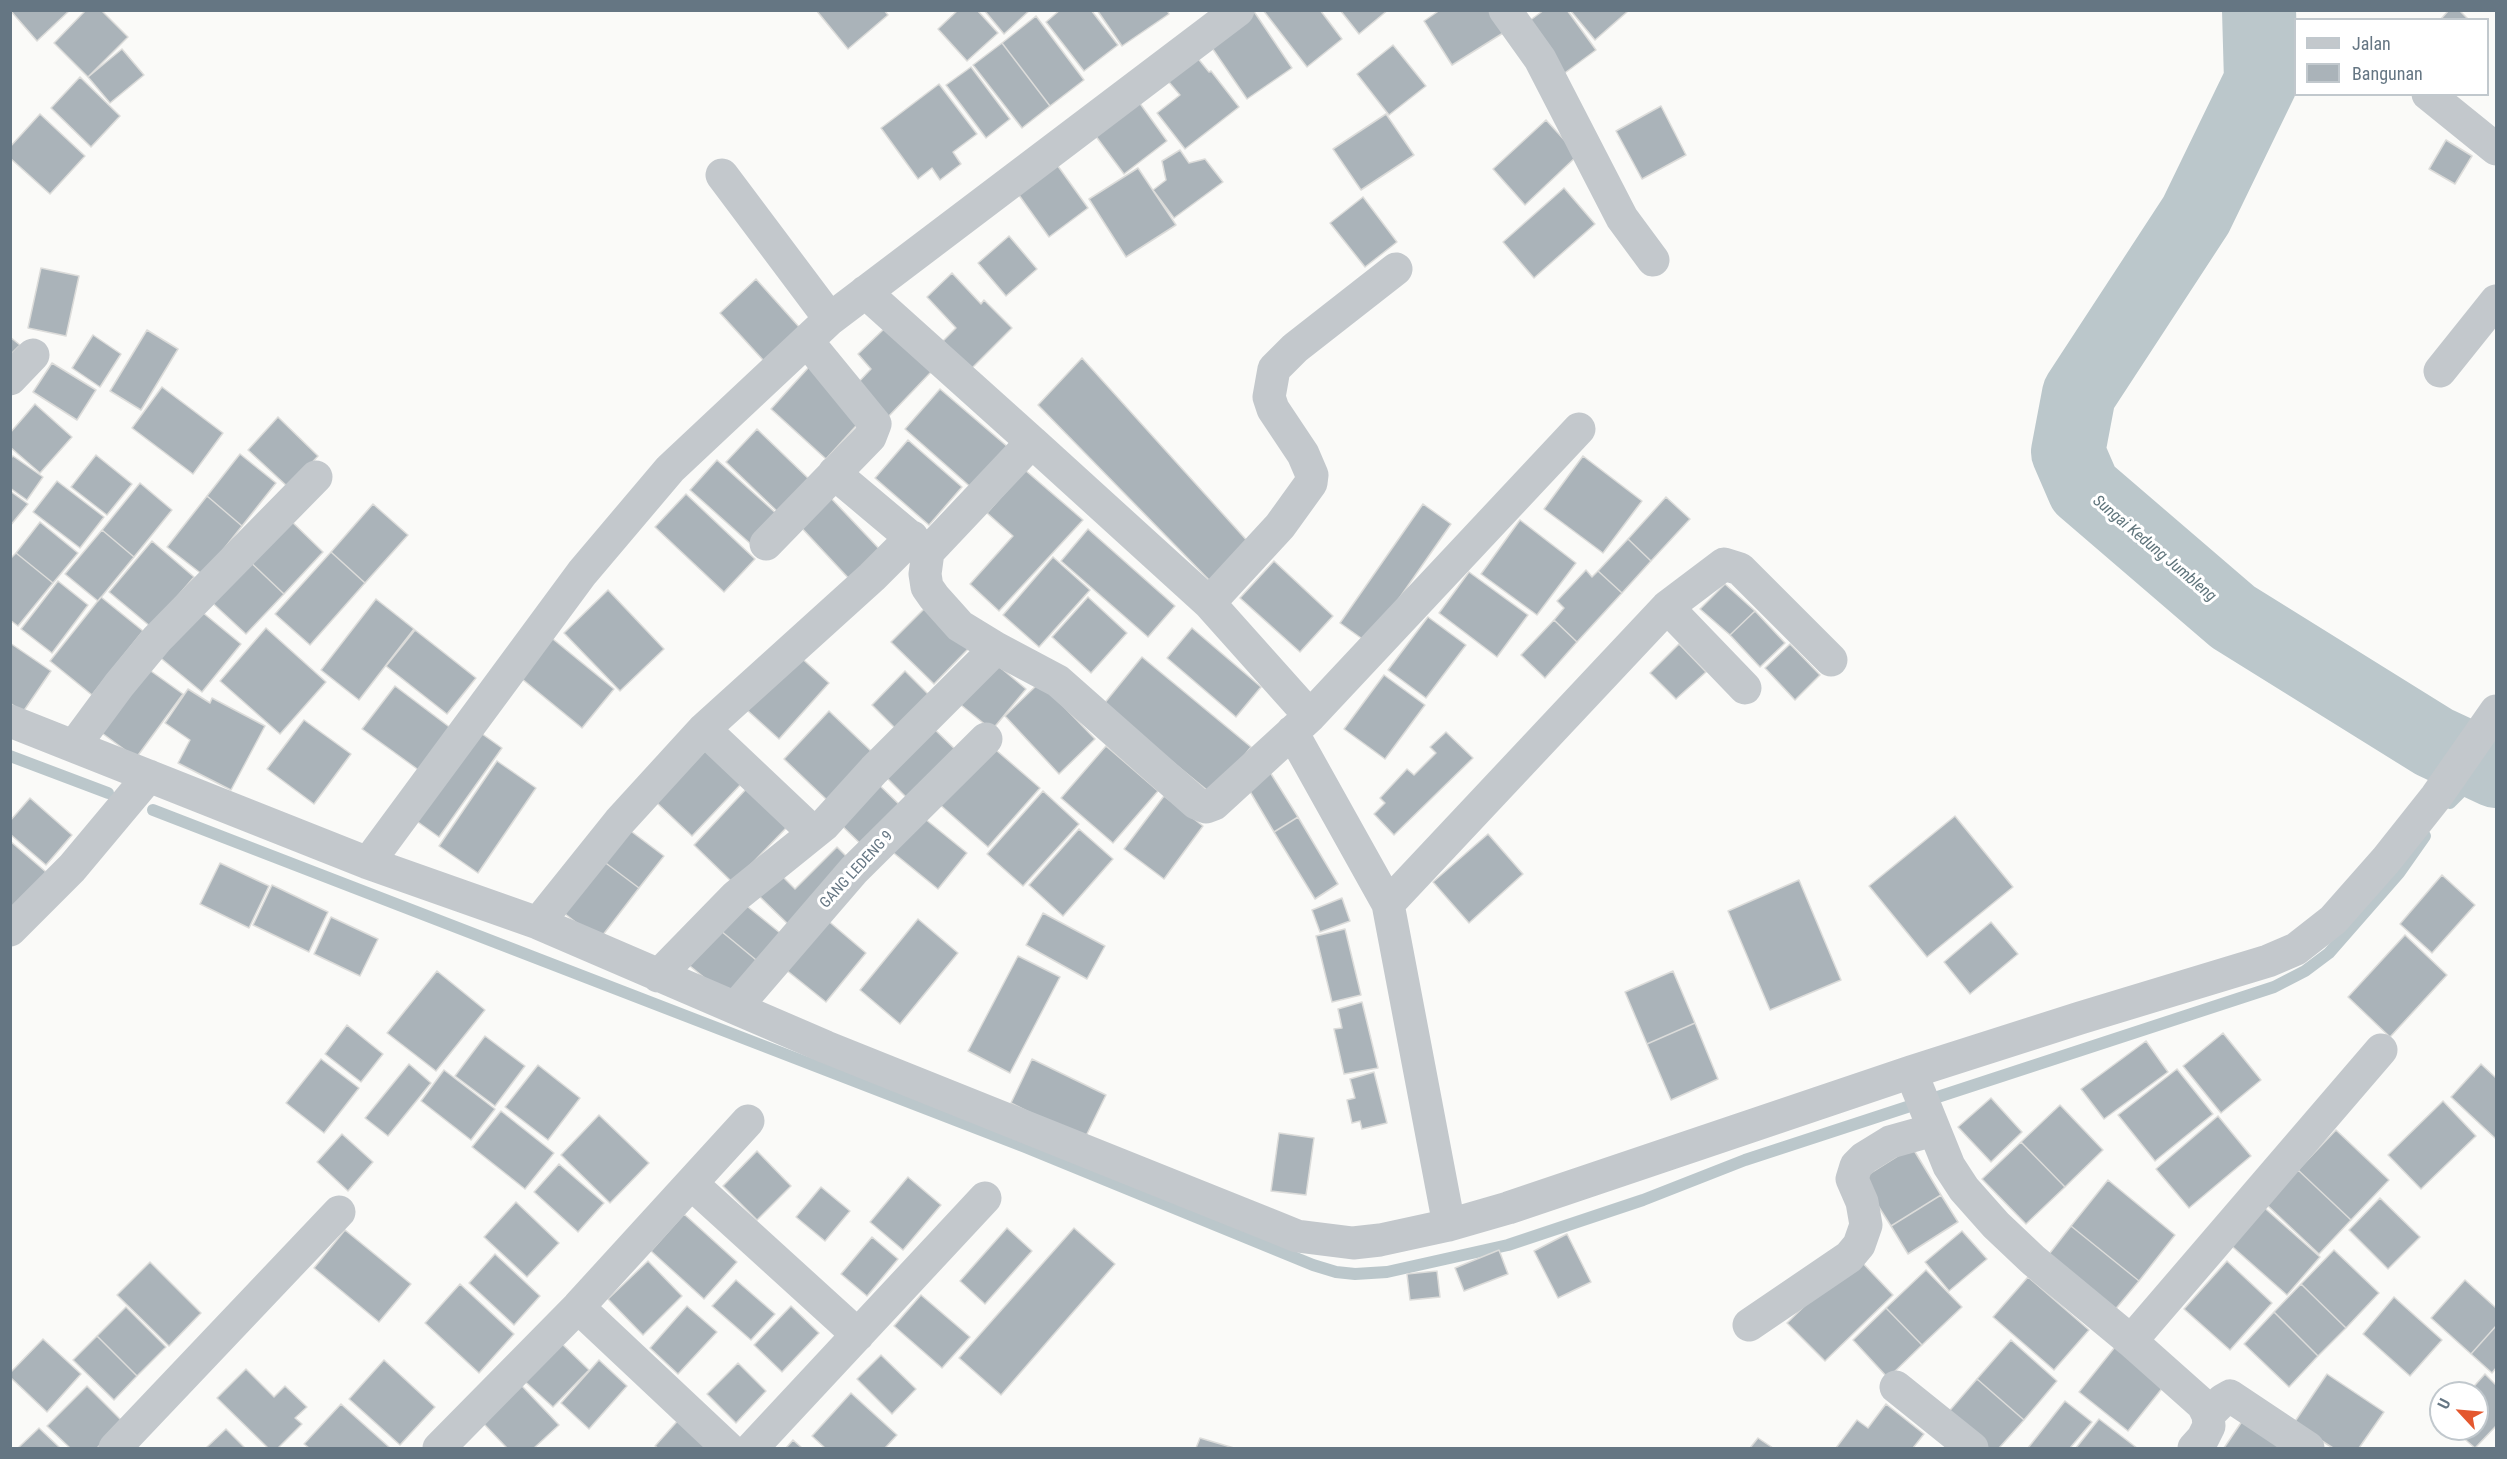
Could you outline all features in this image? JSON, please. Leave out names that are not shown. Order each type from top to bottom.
[{"type":"street","points":[[368,863],[582,573],[670,469],[818,330],[865,292],[1238,10]]},
{"type":"street","points":[[1505,10],[1540,59],[1622,218],[1653,260]]},
{"type":"street","points":[[2430,96],[2496,149]]},
{"type":"street","points":[[722,175],[875,423],[870,436],[766,544]]},
{"type":"street","points":[[1209,603],[1287,517],[1311,483],[1311,475],[1304,454],[1273,408],[1269,397],[1274,369],[1295,348],[1396,269]]},
{"type":"street","points":[[865,292],[1209,603],[1301,724],[1314,774],[1388,904],[1449,1225]]},
{"type":"street","points":[[2440,371],[2496,301]]},
{"type":"street","points":[[10,379],[33,355]]},
{"type":"street","points":[[834,473],[920,545],[927,587],[960,626],[1058,681],[1196,803],[1206,807],[1214,804],[1301,724],[1579,429]]},
{"type":"street","points":[[538,923],[619,822],[704,729],[872,577],[920,545],[1032,442]]},
{"type":"street","points":[[74,746],[119,685],[157,639],[316,477]]},
{"type":"street","points":[[1388,904],[1667,608],[1724,564],[1740,569],[1831,660]]},
{"type":"street","points":[[1667,608],[1745,688]]},
{"type":"street","points":[[658,976],[725,905],[814,833],[996,648]]},
{"type":"street","points":[[10,721],[368,863],[538,923],[837,1051],[1297,1236],[1353,1243],[1380,1240],[1449,1225],[1508,1208],[1914,1079],[2091,1014],[2268,961],[2296,949],[2333,920],[2386,860],[2436,797],[2496,711]]},
{"type":"street","points":[[704,729],[814,833]]},
{"type":"street","name":"GANG LEDENG 9","points":[[736,1007],[854,870],[986,739]]},
{"type":"street","points":[[10,930],[72,868],[148,776]]},
{"type":"street","points":[[2131,1341],[2381,1050]]},
{"type":"street","points":[[1914,1079],[1949,1166],[1964,1189],[2032,1260],[2131,1341],[2203,1406],[2208,1415],[2209,1426],[2194,1449]]},
{"type":"street","points":[[451,1444],[748,1121]]},
{"type":"street","points":[[1749,1325],[1849,1257],[1859,1245],[1866,1225],[1862,1202],[1852,1179],[1856,1166],[1864,1158],[1890,1142],[1931,1124]]},
{"type":"street","points":[[692,1184],[858,1335]]},
{"type":"street","points":[[752,1449],[985,1198]]},
{"type":"street","points":[[115,1449],[339,1212]]},
{"type":"street","points":[[578,1307],[728,1449]]},
{"type":"street","points":[[1896,1387],[1972,1449]]},
{"type":"street","points":[[2208,1415],[2230,1396],[2308,1449]]},
{"type":"building","points":[[10,10],[70,10],[37,41]]},
{"type":"building","points":[[86,10],[101,10],[128,37],[88,77],[54,43]]},
{"type":"building","points":[[816,10],[884,10],[888,15],[848,49]]},
{"type":"building","points":[[958,10],[977,10],[998,33],[967,61],[938,29]]},
{"type":"building","points":[[984,10],[1030,10],[1004,34]]},
{"type":"building","points":[[1060,10],[1091,10],[1118,45],[1084,71],[1046,22]]},
{"type":"building","points":[[1097,10],[1167,10],[1169,14],[1122,46]]},
{"type":"building","points":[[1253,10],[1292,68],[1247,99],[1208,42]]},
{"type":"building","points":[[1263,10],[1320,10],[1342,39],[1307,67]]},
{"type":"building","points":[[1340,10],[1388,10],[1359,34]]},
{"type":"building","points":[[1440,10],[1500,10],[1511,28],[1452,65],[1424,21]]},
{"type":"building","points":[[1544,10],[1567,10],[1596,50],[1562,75],[1525,24]]},
{"type":"building","points":[[1570,10],[1625,10],[1627,12],[1595,40]]},
{"type":"building","points":[[2449,10],[2459,10],[2467,18],[2442,18]]},
{"type":"building","points":[[1036,16],[1084,80],[1050,106],[1002,43]]},
{"type":"building","points":[[1002,43],[1050,106],[1022,128],[973,65]]},
{"type":"building","points":[[1393,45],[1426,86],[1389,115],[1357,74]]},
{"type":"building","points":[[122,49],[144,75],[110,103],[88,77]]},
{"type":"building","points":[[1191,50],[1239,107],[1185,149],[1157,113],[1180,95],[1162,74]]},
{"type":"building","points":[[971,67],[1010,119],[986,138],[946,85]]},
{"type":"building","points":[[80,77],[120,116],[91,147],[51,108]]},
{"type":"building","points":[[939,84],[977,134],[953,152],[961,164],[940,180],[932,168],[918,179],[881,128]]},
{"type":"building","points":[[1136,98],[1167,141],[1124,174],[1092,131]]},
{"type":"building","points":[[1661,106],[1686,155],[1642,179],[1616,131]]},
{"type":"building","points":[[40,114],[85,156],[50,194],[10,158],[10,147]]},
{"type":"building","points":[[1386,114],[1414,155],[1361,190],[1333,149]]},
{"type":"building","points":[[1546,120],[1578,155],[1525,205],[1493,169]]},
{"type":"building","points":[[2446,140],[2472,156],[2455,184],[2429,169]]},
{"type":"building","points":[[1180,150],[1189,163],[1205,159],[1223,182],[1174,218],[1153,190],[1166,180],[1162,161]]},
{"type":"building","points":[[1055,162],[1088,208],[1049,237],[1016,191]]},
{"type":"building","points":[[1138,168],[1176,225],[1126,257],[1089,199]]},
{"type":"building","points":[[1564,188],[1595,224],[1534,278],[1503,242]]},
{"type":"building","points":[[1363,197],[1397,242],[1365,267],[1330,223]]},
{"type":"building","points":[[1009,236],[1037,269],[1006,296],[978,263]]},
{"type":"building","points":[[41,268],[79,276],[66,336],[28,328]]},
{"type":"building","points":[[952,273],[981,304],[984,300],[1012,328],[970,370],[943,341],[956,328],[927,297]]},
{"type":"building","points":[[756,279],[800,328],[764,361],[720,313]]},
{"type":"building","points":[[885,328],[931,372],[886,419],[853,388],[871,369],[858,354]]},
{"type":"building","points":[[147,330],[178,349],[141,410],[110,391]]},
{"type":"building","points":[[93,335],[121,354],[100,387],[72,368]]},
{"type":"building","points":[[10,337],[20,345],[10,355]]},
{"type":"building","points":[[1082,358],[1250,544],[1213,584],[1038,405]]},
{"type":"building","points":[[52,363],[96,390],[77,420],[33,392]]},
{"type":"building","points":[[809,367],[865,416],[826,459],[771,409]]},
{"type":"building","points":[[162,387],[223,433],[193,474],[132,428]]},
{"type":"building","points":[[940,389],[1009,448],[974,490],[905,429]]},
{"type":"building","points":[[35,404],[72,437],[40,473],[10,447],[10,433]]},
{"type":"building","points":[[278,417],[318,456],[289,488],[248,450]]},
{"type":"building","points":[[757,429],[812,482],[781,515],[726,462]]},
{"type":"building","points":[[908,440],[962,487],[929,525],[875,478]]},
{"type":"building","points":[[240,454],[276,483],[242,526],[207,496]]},
{"type":"building","points":[[96,455],[132,484],[107,515],[71,487]]},
{"type":"building","points":[[13,456],[43,477],[27,500],[10,488],[10,459]]},
{"type":"building","points":[[1583,456],[1642,501],[1603,553],[1544,509]]},
{"type":"building","points":[[717,460],[779,516],[753,546],[690,490]]},
{"type":"building","points":[[1025,470],[1083,520],[999,611],[970,584],[1013,536],[987,513]]},
{"type":"building","points":[[57,481],[104,517],[80,548],[33,512]]},
{"type":"building","points":[[140,483],[172,510],[134,557],[102,530]]},
{"type":"building","points":[[10,491],[28,504],[10,526]]},
{"type":"building","points":[[686,494],[755,559],[724,592],[655,527]]},
{"type":"building","points":[[828,495],[884,554],[853,583],[798,524]]},
{"type":"building","points":[[207,496],[242,526],[203,575],[167,547]]},
{"type":"building","points":[[1666,497],[1690,519],[1651,561],[1628,539]]},
{"type":"building","points":[[373,504],[408,535],[365,583],[331,552]]},
{"type":"building","points":[[1423,504],[1451,524],[1368,643],[1340,623]]},
{"type":"building","points":[[284,514],[323,552],[284,594],[244,556]]},
{"type":"building","points":[[1520,520],[1576,563],[1537,615],[1481,574]]},
{"type":"building","points":[[40,522],[78,553],[53,583],[16,553]]},
{"type":"building","points":[[1088,529],[1175,606],[1148,637],[1061,561]]},
{"type":"building","points":[[102,530],[134,557],[98,601],[65,574]]},
{"type":"building","points":[[1628,539],[1651,561],[1622,593],[1598,571]]},
{"type":"building","points":[[152,541],[194,577],[151,627],[109,592]]},
{"type":"building","points":[[331,552],[365,583],[310,645],[275,614]]},
{"type":"building","points":[[16,553],[53,583],[18,626],[10,620],[10,559]]},
{"type":"building","points":[[244,556],[284,594],[246,634],[206,597]]},
{"type":"building","points":[[1053,557],[1090,590],[1039,647],[1003,615]]},
{"type":"building","points":[[1274,561],[1333,616],[1300,652],[1240,598]]},
{"type":"building","points":[[1586,570],[1592,577],[1598,571],[1622,593],[1577,642],[1554,620],[1564,608],[1557,601]]},
{"type":"building","points":[[1469,572],[1528,615],[1497,657],[1439,613]]},
{"type":"building","points":[[58,581],[88,605],[52,653],[21,629]]},
{"type":"building","points":[[1725,584],[1755,611],[1730,635],[1700,609]]},
{"type":"building","points":[[608,590],[664,649],[620,691],[564,633]]},
{"type":"building","points":[[101,597],[143,631],[92,695],[50,661]]},
{"type":"building","points":[[1088,597],[1127,633],[1091,673],[1052,637]]},
{"type":"building","points":[[376,599],[414,629],[359,700],[321,670]]},
{"type":"building","points":[[196,607],[241,644],[202,692],[157,655]]},
{"type":"building","points":[[926,607],[968,649],[934,684],[891,642]]},
{"type":"building","points":[[1755,611],[1785,643],[1760,667],[1730,635]]},
{"type":"building","points":[[1428,617],[1466,645],[1426,698],[1388,670]]},
{"type":"building","points":[[1554,620],[1577,642],[1545,678],[1521,655]]},
{"type":"building","points":[[266,628],[326,682],[280,734],[220,681]]},
{"type":"building","points":[[1192,628],[1261,687],[1236,717],[1167,658]]},
{"type":"building","points":[[415,630],[476,678],[447,714],[386,666]]},
{"type":"building","points":[[548,635],[614,689],[582,728],[516,674]]},
{"type":"building","points":[[10,643],[51,671],[23,712],[10,703]]},
{"type":"building","points":[[1679,644],[1706,672],[1676,699],[1650,673]]},
{"type":"building","points":[[1790,644],[1820,675],[1795,700],[1765,668]]},
{"type":"building","points":[[797,654],[829,683],[779,739],[747,710]]},
{"type":"building","points":[[1142,657],[1251,747],[1213,795],[1103,705]]},
{"type":"building","points":[[990,659],[1026,689],[992,730],[956,701]]},
{"type":"building","points":[[141,664],[183,694],[136,758],[95,728]]},
{"type":"building","points":[[905,671],[930,696],[897,730],[872,705]]},
{"type":"building","points":[[1384,675],[1425,705],[1385,759],[1344,729]]},
{"type":"building","points":[[1040,682],[1095,739],[1059,774],[1005,716]]},
{"type":"building","points":[[395,686],[452,729],[420,771],[362,729]]},
{"type":"building","points":[[188,689],[210,703],[212,698],[265,726],[231,790],[178,763],[190,740],[165,723]]},
{"type":"building","points":[[829,711],[872,752],[827,800],[784,759]]},
{"type":"building","points":[[304,720],[351,754],[314,804],[267,769]]},
{"type":"building","points":[[926,721],[964,758],[916,807],[878,769]]},
{"type":"building","points":[[471,726],[502,748],[439,837],[408,815]]},
{"type":"building","points":[[1446,732],[1473,758],[1394,835],[1374,814],[1385,803],[1380,798],[1407,769],[1414,775],[1436,753],[1430,747]]},
{"type":"building","points":[[989,744],[1040,788],[988,847],[938,803]]},
{"type":"building","points":[[1106,746],[1158,791],[1113,843],[1061,798]]},
{"type":"building","points":[[707,749],[743,782],[692,836],[656,802]]},
{"type":"building","points":[[497,761],[536,788],[478,873],[439,846]]},
{"type":"building","points":[[1268,769],[1298,817],[1274,832],[1245,783]]},
{"type":"building","points":[[871,777],[909,814],[870,853],[833,817]]},
{"type":"building","points":[[749,786],[789,825],[733,883],[694,845]]},
{"type":"building","points":[[1043,791],[1079,824],[1023,886],[987,854]]},
{"type":"building","points":[[1164,796],[1203,826],[1164,879],[1124,849]]},
{"type":"building","points":[[30,798],[72,835],[46,865],[10,834],[10,821]]},
{"type":"building","points":[[919,814],[967,853],[938,889],[890,850]]},
{"type":"building","points":[[1955,816],[2013,887],[1927,957],[1869,886]]},
{"type":"building","points":[[1298,817],[1338,884],[1315,899],[1274,832]]},
{"type":"building","points":[[620,823],[664,856],[639,888],[595,855]]},
{"type":"building","points":[[1079,829],[1113,859],[1063,916],[1029,885]]},
{"type":"building","points":[[1488,834],[1523,874],[1469,923],[1433,882]]},
{"type":"building","points":[[10,841],[46,872],[10,926]]},
{"type":"building","points":[[837,847],[852,862],[790,926],[758,895],[779,873],[795,889]]},
{"type":"building","points":[[595,855],[639,888],[599,940],[556,907]]},
{"type":"building","points":[[220,863],[269,886],[249,928],[200,904]]},
{"type":"building","points":[[2442,875],[2475,905],[2432,953],[2400,924]]},
{"type":"building","points":[[1799,880],[1841,980],[1770,1010],[1728,911]]},
{"type":"building","points":[[272,885],[328,912],[309,952],[253,925]]},
{"type":"building","points":[[737,898],[790,941],[767,969],[715,926]]},
{"type":"building","points":[[1342,898],[1350,921],[1320,932],[1312,910]]},
{"type":"building","points":[[1043,913],[1105,946],[1087,979],[1026,945]]},
{"type":"building","points":[[331,917],[378,939],[360,976],[314,954]]},
{"type":"building","points":[[826,919],[866,953],[826,1002],[785,969]]},
{"type":"building","points":[[918,919],[958,953],[900,1024],[860,990]]},
{"type":"building","points":[[1991,922],[2018,954],[1970,994],[1944,962]]},
{"type":"building","points":[[715,926],[767,969],[738,1005],[685,962]]},
{"type":"building","points":[[1345,929],[1361,995],[1332,1002],[1316,936]]},
{"type":"building","points":[[2405,935],[2447,975],[2390,1037],[2348,997]]},
{"type":"building","points":[[1018,956],[1060,977],[1010,1073],[968,1051]]},
{"type":"building","points":[[437,971],[485,1010],[436,1071],[387,1033]]},
{"type":"building","points":[[1673,971],[1695,1023],[1647,1044],[1625,992]]},
{"type":"building","points":[[1362,1002],[1378,1068],[1344,1074],[1334,1029],[1342,1028],[1338,1009]]},
{"type":"building","points":[[1695,1023],[1718,1079],[1671,1100],[1647,1044]]},
{"type":"building","points":[[347,1025],[383,1054],[361,1082],[325,1054]]},
{"type":"building","points":[[2223,1033],[2261,1080],[2221,1113],[2183,1066]]},
{"type":"building","points":[[485,1036],[525,1066],[495,1106],[455,1076]]},
{"type":"building","points":[[2146,1041],[2168,1072],[2104,1119],[2081,1089]]},
{"type":"building","points":[[321,1059],[359,1088],[324,1133],[286,1103]]},
{"type":"building","points":[[1032,1059],[1106,1095],[1084,1140],[1011,1103]]},
{"type":"building","points":[[409,1064],[431,1083],[388,1136],[365,1118]]},
{"type":"building","points":[[2481,1064],[2496,1078],[2496,1139],[2451,1097]]},
{"type":"building","points":[[538,1065],[580,1098],[548,1140],[505,1107]]},
{"type":"building","points":[[2177,1069],[2213,1114],[2155,1161],[2118,1115]]},
{"type":"building","points":[[444,1070],[495,1109],[471,1140],[421,1101]]},
{"type":"building","points":[[1374,1072],[1387,1123],[1362,1129],[1360,1121],[1352,1123],[1347,1100],[1355,1098],[1350,1079]]},
{"type":"building","points":[[1991,1098],[2022,1132],[1991,1162],[1958,1127]]},
{"type":"building","points":[[2443,1101],[2476,1136],[2421,1189],[2388,1155]]},
{"type":"building","points":[[2060,1105],[2103,1150],[2065,1187],[2021,1142]]},
{"type":"building","points":[[501,1111],[554,1153],[525,1189],[472,1147]]},
{"type":"building","points":[[599,1115],[649,1163],[610,1203],[561,1155]]},
{"type":"building","points":[[2218,1116],[2251,1156],[2189,1208],[2156,1169]]},
{"type":"building","points":[[2336,1130],[2389,1180],[2351,1220],[2298,1170]]},
{"type":"building","points":[[1279,1133],[1314,1138],[1306,1195],[1271,1191]]},
{"type":"building","points":[[342,1134],[373,1162],[348,1191],[317,1162]]},
{"type":"building","points":[[2021,1142],[2065,1187],[2026,1224],[1982,1179]]},
{"type":"building","points":[[1912,1147],[1941,1195],[1891,1226],[1861,1179]]},
{"type":"building","points":[[757,1151],[791,1186],[757,1220],[723,1186]]},
{"type":"building","points":[[559,1164],[604,1203],[578,1232],[534,1192]]},
{"type":"building","points":[[2298,1170],[2351,1220],[2319,1254],[2266,1204]]},
{"type":"building","points":[[908,1177],[941,1205],[903,1250],[870,1222]]},
{"type":"building","points":[[2108,1180],[2175,1235],[2139,1281],[2071,1226]]},
{"type":"building","points":[[821,1187],[850,1211],[825,1241],[796,1217]]},
{"type":"building","points":[[1941,1195],[1958,1222],[1908,1254],[1891,1226]]},
{"type":"building","points":[[2380,1198],[2420,1237],[2388,1269],[2349,1230]]},
{"type":"building","points":[[516,1202],[559,1243],[527,1277],[484,1237]]},
{"type":"building","points":[[2259,1203],[2320,1257],[2287,1295],[2226,1241]]},
{"type":"building","points":[[684,1214],[737,1262],[704,1299],[651,1251]]},
{"type":"building","points":[[2071,1226],[2139,1281],[2113,1312],[2046,1258]]},
{"type":"building","points":[[1007,1228],[1032,1251],[985,1304],[960,1281]]},
{"type":"building","points":[[1074,1228],[1115,1264],[1001,1395],[959,1358]]},
{"type":"building","points":[[345,1230],[411,1284],[379,1322],[314,1268]]},
{"type":"building","points":[[1962,1231],[1987,1259],[1949,1291],[1925,1262]]},
{"type":"building","points":[[1567,1234],[1591,1282],[1558,1298],[1534,1251]]},
{"type":"building","points":[[872,1237],[898,1259],[867,1296],[841,1274]]},
{"type":"building","points":[[1499,1250],[1508,1274],[1464,1291],[1455,1268]]},
{"type":"building","points":[[2334,1250],[2379,1293],[2346,1328],[2301,1284]]},
{"type":"building","points":[[495,1254],[540,1296],[514,1325],[469,1283]]},
{"type":"building","points":[[1856,1256],[1893,1295],[1825,1361],[1787,1323]]},
{"type":"building","points":[[648,1261],[682,1296],[643,1335],[608,1299]]},
{"type":"building","points":[[2227,1261],[2272,1303],[2230,1350],[2184,1309]]},
{"type":"building","points":[[150,1262],[201,1313],[169,1346],[117,1295]]},
{"type":"building","points":[[1926,1270],[1962,1307],[1922,1345],[1886,1308]]},
{"type":"building","points":[[1437,1271],[1440,1297],[1410,1300],[1407,1274]]},
{"type":"building","points":[[2028,1277],[2089,1330],[2054,1370],[1993,1317]]},
{"type":"building","points":[[736,1280],[775,1314],[751,1340],[712,1306]]},
{"type":"building","points":[[2465,1280],[2496,1308],[2496,1326],[2471,1354],[2431,1318]]},
{"type":"building","points":[[460,1284],[514,1334],[479,1373],[425,1323]]},
{"type":"building","points":[[2301,1284],[2346,1328],[2318,1356],[2274,1312]]},
{"type":"building","points":[[921,1295],[970,1337],[942,1368],[894,1326]]},
{"type":"building","points":[[2394,1297],[2442,1340],[2410,1376],[2363,1334]]},
{"type":"building","points":[[687,1306],[717,1332],[678,1374],[650,1348]]},
{"type":"building","points":[[791,1306],[819,1333],[782,1372],[754,1345]]},
{"type":"building","points":[[126,1307],[166,1347],[137,1376],[97,1336]]},
{"type":"building","points":[[1886,1308],[1922,1345],[1888,1378],[1853,1340]]},
{"type":"building","points":[[2274,1312],[2318,1356],[2289,1387],[2244,1344]]},
{"type":"building","points":[[2496,1326],[2496,1368],[2492,1373],[2471,1354]]},
{"type":"building","points":[[97,1336],[137,1376],[114,1400],[73,1360]]},
{"type":"building","points":[[43,1339],[81,1374],[47,1412],[10,1377],[10,1373]]},
{"type":"building","points":[[557,1339],[589,1370],[553,1407],[520,1377]]},
{"type":"building","points":[[2011,1340],[2057,1381],[2024,1420],[1977,1379]]},
{"type":"building","points":[[2115,1347],[2164,1386],[2128,1431],[2079,1392]]},
{"type":"building","points":[[881,1355],[916,1389],[892,1414],[857,1379]]},
{"type":"building","points":[[384,1360],[435,1407],[400,1445],[349,1399]]},
{"type":"building","points":[[599,1360],[627,1386],[589,1429],[561,1403]]},
{"type":"building","points":[[738,1363],[766,1391],[736,1423],[707,1394]]},
{"type":"building","points":[[246,1369],[274,1397],[285,1386],[307,1407],[295,1418],[302,1424],[278,1448],[268,1448],[217,1398]]},
{"type":"building","points":[[2327,1374],[2384,1412],[2359,1448],[2333,1448],[2294,1423]]},
{"type":"building","points":[[2485,1374],[2496,1385],[2496,1426],[2489,1433],[2489,1381],[2479,1381]]},
{"type":"building","points":[[1977,1379],[2024,1420],[1999,1448],[1982,1448],[1945,1416]]},
{"type":"building","points":[[521,1385],[559,1425],[534,1448],[507,1448],[482,1422]]},
{"type":"building","points":[[87,1386],[123,1422],[97,1448],[70,1448],[47,1426]]},
{"type":"building","points":[[851,1393],[897,1435],[885,1448],[825,1448],[812,1436]]},
{"type":"building","points":[[2065,1401],[2092,1422],[2070,1448],[2028,1448]]},
{"type":"building","points":[[341,1404],[390,1448],[309,1448],[304,1444]]},
{"type":"building","points":[[1886,1404],[1924,1434],[1913,1448],[1836,1448],[1857,1420],[1868,1428]]},
{"type":"building","points":[[682,1416],[717,1448],[658,1448],[655,1446]]},
{"type":"building","points":[[2245,1417],[2291,1448],[2224,1448]]},
{"type":"building","points":[[2099,1419],[2137,1448],[2076,1448]]},
{"type":"building","points":[[39,1428],[60,1448],[18,1448]]},
{"type":"building","points":[[226,1429],[245,1448],[206,1448]]},
{"type":"building","points":[[1200,1438],[1234,1448],[1196,1448]]},
{"type":"building","points":[[1758,1438],[1773,1448],[1750,1448]]},
{"type":"building","points":[[793,1440],[802,1448],[786,1448]]},
{"type":"building","points":[[2467,1441],[2482,1441],[2475,1448]]},
{"type":"waterway","name":"Sungai Kedung Jumbleng","points":[[2259,10],[2261,81],[2196,215],[2079,394],[2068,452],[2084,489],[2233,617],[2434,742],[2496,771]]},
{"type":"waterway","points":[[2450,803],[2487,766],[2496,750]]},
{"type":"waterway","points":[[10,756],[108,793]]},
{"type":"waterway","points":[[153,810],[1025,1147],[1313,1265],[1336,1272],[1355,1274],[1387,1272],[1508,1245],[1643,1200],[1745,1160],[2274,987],[2305,971],[2329,953],[2399,873],[2425,836]]}]
